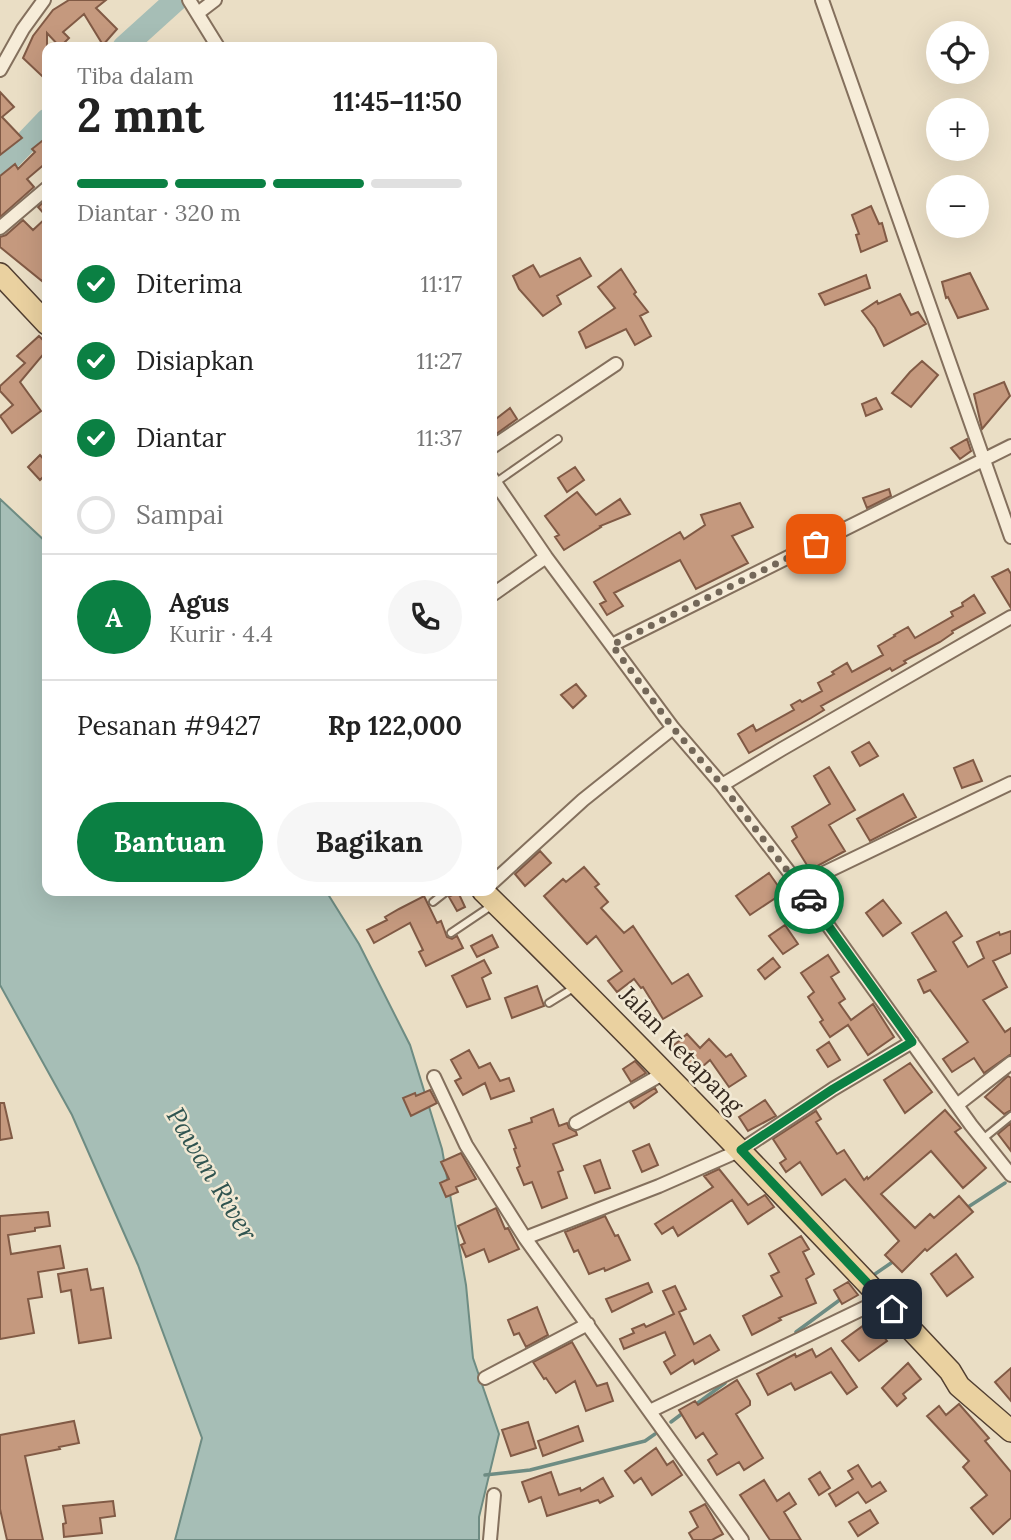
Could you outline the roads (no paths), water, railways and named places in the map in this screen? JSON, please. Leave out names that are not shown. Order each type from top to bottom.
[{"type":"main road","points":[[0,274],[42,319]]},
{"type":"main road","name":"Jalan Ketapang","points":[[494,896],[741,1150],[955,1379],[1011,1431]]},
{"type":"street","points":[[0,70],[23,29],[44,0]]},
{"type":"street","points":[[213,42],[193,5],[215,0]]},
{"type":"street","points":[[822,0],[1011,537]]},
{"type":"street","points":[[0,229],[42,192]]},
{"type":"street","points":[[497,444],[616,364]]},
{"type":"street","points":[[612,645],[1011,446]]},
{"type":"street","points":[[497,487],[673,728],[722,785],[799,885],[957,1105],[1011,1175]]},
{"type":"street","points":[[497,591],[546,557]]},
{"type":"street","points":[[722,785],[1011,617]]},
{"type":"street","points":[[497,885],[583,800],[673,728]]},
{"type":"street","points":[[799,885],[1011,783]]},
{"type":"street","points":[[525,1238],[659,1186],[741,1150],[833,1089],[912,1042]]},
{"type":"street","points":[[957,1105],[1011,1063]]},
{"type":"street","points":[[576,1123],[666,1072]]},
{"type":"street","points":[[434,1077],[466,1145],[525,1238],[742,1540]]},
{"type":"street","points":[[650,1411],[883,1299]]},
{"type":"street","points":[[485,1378],[588,1324]]},
{"type":"street","points":[[490,1540],[494,1495]]},
{"type":"lane","points":[[497,478],[558,439]]},
{"type":"lane","points":[[433,902],[441,896]]},
{"type":"lane","points":[[451,933],[486,896]]},
{"type":"lane","points":[[549,1003],[579,985]]},
{"type":"lane","points":[[984,1138],[1011,1116]]},
{"type":"water","name":"Pawan River","points":[[0,499],[42,538],[42,896],[329,896],[359,944],[410,1045],[442,1149],[466,1285],[473,1358],[499,1434],[479,1517],[479,1540],[175,1540],[202,1438],[138,1265],[72,1115],[0,985]]},
{"type":"waterway","points":[[130,42],[176,0]]},
{"type":"waterway","points":[[0,169],[42,125]]},
{"type":"waterway","points":[[965,1209],[1005,1183]]},
{"type":"waterway","points":[[875,1274],[894,1261]]},
{"type":"waterway","points":[[796,1332],[841,1299]]},
{"type":"waterway","points":[[695,1405],[725,1383]]},
{"type":"waterway","points":[[671,1422],[683,1413]]},
{"type":"waterway","points":[[485,1475],[530,1470],[645,1441],[655,1434]]}]
